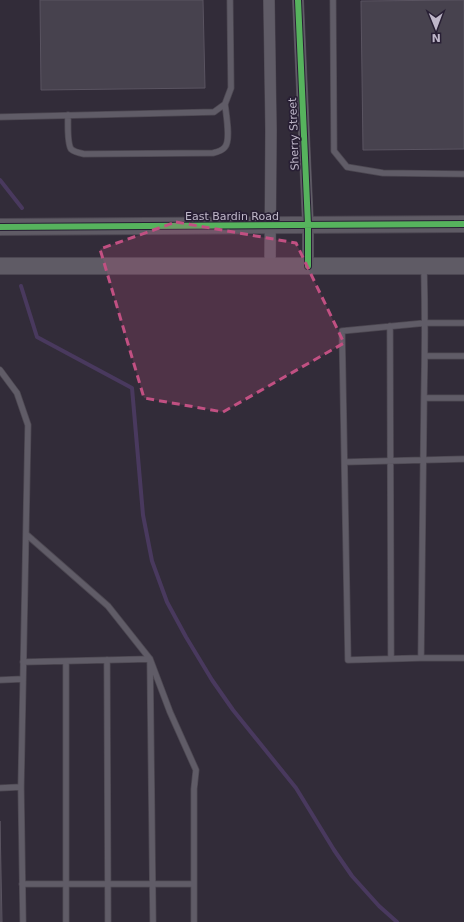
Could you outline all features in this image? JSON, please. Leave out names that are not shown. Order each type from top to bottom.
[{"type":"street","name":"Sherry Street","points":[[269,0],[271,130],[270,267]]},
{"type":"street","name":"Sherry Street","points":[[298,0],[308,225],[308,266]]},
{"type":"street","name":"East Bardin Road","points":[[0,227],[464,224]]},
{"type":"street","points":[[0,266],[464,266]]},
{"type":"lane","points":[[68,115],[69,144],[76,152],[84,154],[213,153],[222,150],[226,146],[228,139],[225,104],[231,88],[230,0]]},
{"type":"lane","points":[[334,0],[334,151],[347,167],[383,173],[464,174]]},
{"type":"lane","points":[[0,117],[214,112],[225,104]]},
{"type":"lane","points":[[421,658],[425,356],[424,266]]},
{"type":"lane","points":[[464,323],[425,323],[342,331],[348,660],[464,658]]},
{"type":"lane","points":[[390,326],[391,659]]},
{"type":"lane","points":[[425,356],[464,356]]},
{"type":"lane","points":[[0,370],[17,393],[28,425],[21,787],[22,922]]},
{"type":"lane","points":[[424,398],[464,398]]},
{"type":"lane","points":[[345,462],[464,460]]},
{"type":"lane","points":[[26,534],[108,606],[150,659],[170,712],[196,770],[194,789],[194,922]]},
{"type":"lane","points":[[23,662],[150,659]]},
{"type":"lane","points":[[150,659],[153,922]]},
{"type":"lane","points":[[108,660],[108,922]]},
{"type":"lane","points":[[66,661],[66,922]]},
{"type":"lane","points":[[0,680],[23,679]]},
{"type":"lane","points":[[0,788],[21,787]]},
{"type":"lane","points":[[22,884],[194,884]]},
{"type":"highlighted area","points":[[176,222],[296,243],[344,343],[223,412],[144,398],[100,249]]},
{"type":"building","points":[[40,0],[203,0],[205,88],[41,90]]},
{"type":"building","points":[[464,0],[464,149],[363,150],[361,1]]},
{"type":"building","points":[[0,821],[2,922],[0,922]]},
{"type":"waterway","points":[[0,180],[22,208]]},
{"type":"waterway","points":[[21,286],[37,337],[132,388],[143,515],[152,561],[167,602],[212,680],[233,710],[296,788],[334,850],[352,876],[379,906],[397,922]]},
{"type":"cycle path","points":[[298,0],[308,225],[308,266]]},
{"type":"cycle path","points":[[0,227],[464,224]]}]
